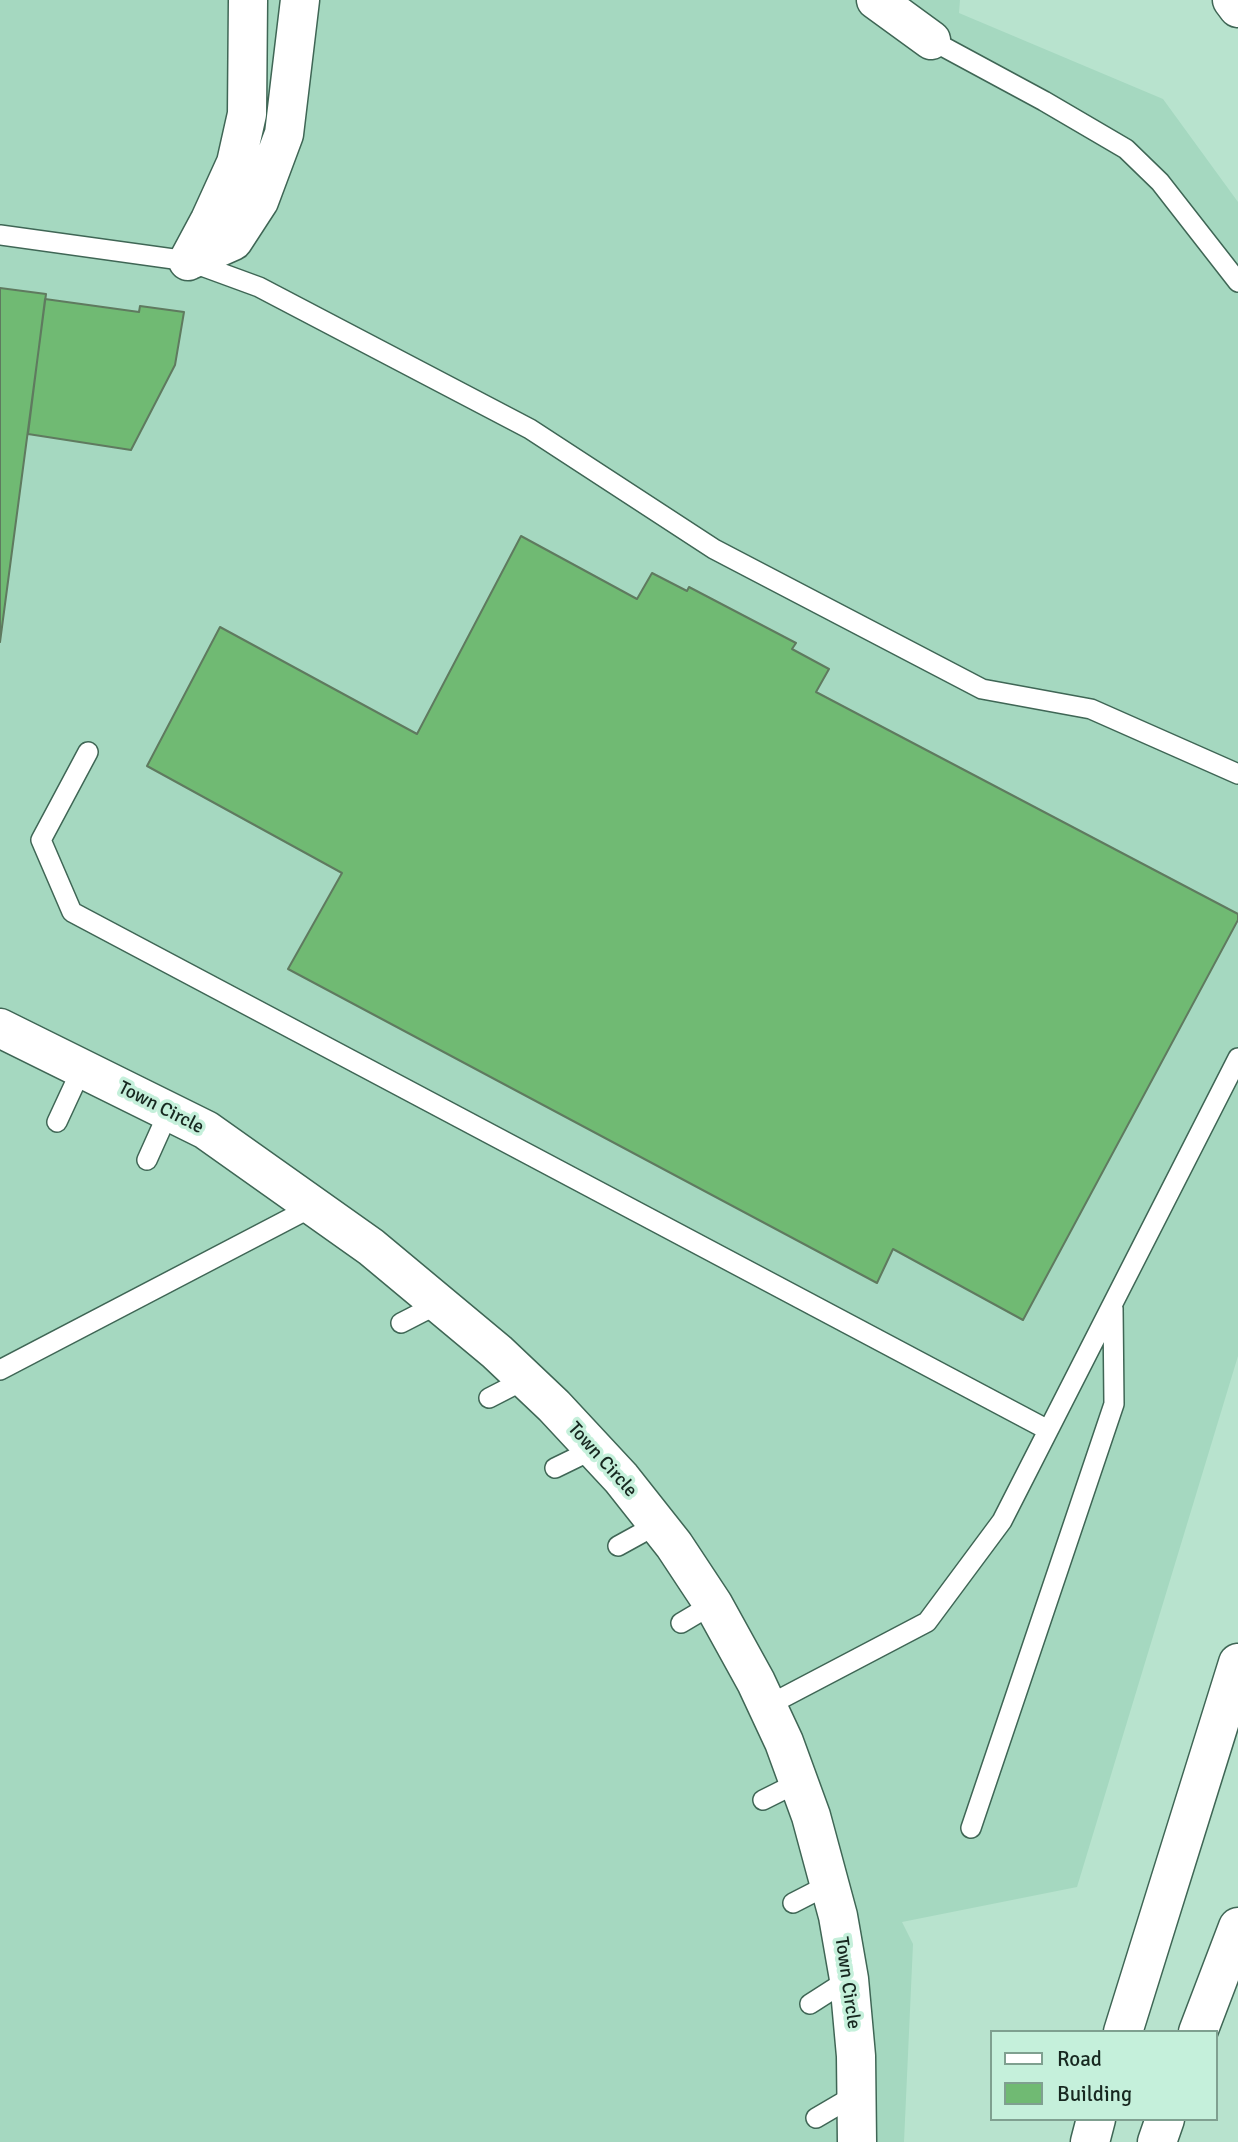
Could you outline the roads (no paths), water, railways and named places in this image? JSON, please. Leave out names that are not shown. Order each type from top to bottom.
[{"type":"main road","points":[[188,261],[236,163],[247,114],[248,0]]},
{"type":"main road","points":[[188,261],[233,241],[260,201],[285,134],[300,0]]},
{"type":"main road","points":[[876,0],[931,40]]},
{"type":"main road","points":[[1232,0],[1238,8]]},
{"type":"main road","name":"Town Circle","points":[[0,1028],[206,1130],[371,1247],[440,1303],[526,1379],[594,1448],[658,1524],[697,1613],[767,1706],[799,1782],[830,1884],[849,1979],[856,2056],[857,2142]]},
{"type":"main road","points":[[1124,2030],[1238,1663]]},
{"type":"main road","points":[[1199,2030],[1238,1927]]},
{"type":"main road","points":[[1090,2142],[1095,2121]]},
{"type":"main road","points":[[1157,2142],[1165,2121]]},
{"type":"lane","points":[[931,40],[1126,149],[1160,181],[1238,282]]},
{"type":"lane","points":[[0,235],[188,261],[259,287],[530,429],[714,549],[982,688],[1091,709],[1238,774]]},
{"type":"lane","points":[[88,752],[41,840],[72,912],[1048,1430]]},
{"type":"lane","points":[[767,1706],[927,1622],[1002,1521],[1238,1058]]},
{"type":"lane","points":[[57,1122],[82,1068]]},
{"type":"lane","points":[[147,1160],[169,1111]]},
{"type":"lane","points":[[0,1370],[313,1206]]},
{"type":"lane","points":[[401,1323],[440,1303]]},
{"type":"lane","points":[[971,1828],[1114,1404],[1113,1303]]},
{"type":"lane","points":[[489,1398],[526,1379]]},
{"type":"lane","points":[[555,1468],[594,1448]]},
{"type":"lane","points":[[618,1546],[658,1524]]},
{"type":"lane","points":[[763,1800],[799,1782]]},
{"type":"lane","points":[[793,1903],[830,1884]]},
{"type":"lane","points":[[810,2004],[849,1979]]},
{"type":"lane","points":[[816,2118],[857,2094]]}]
